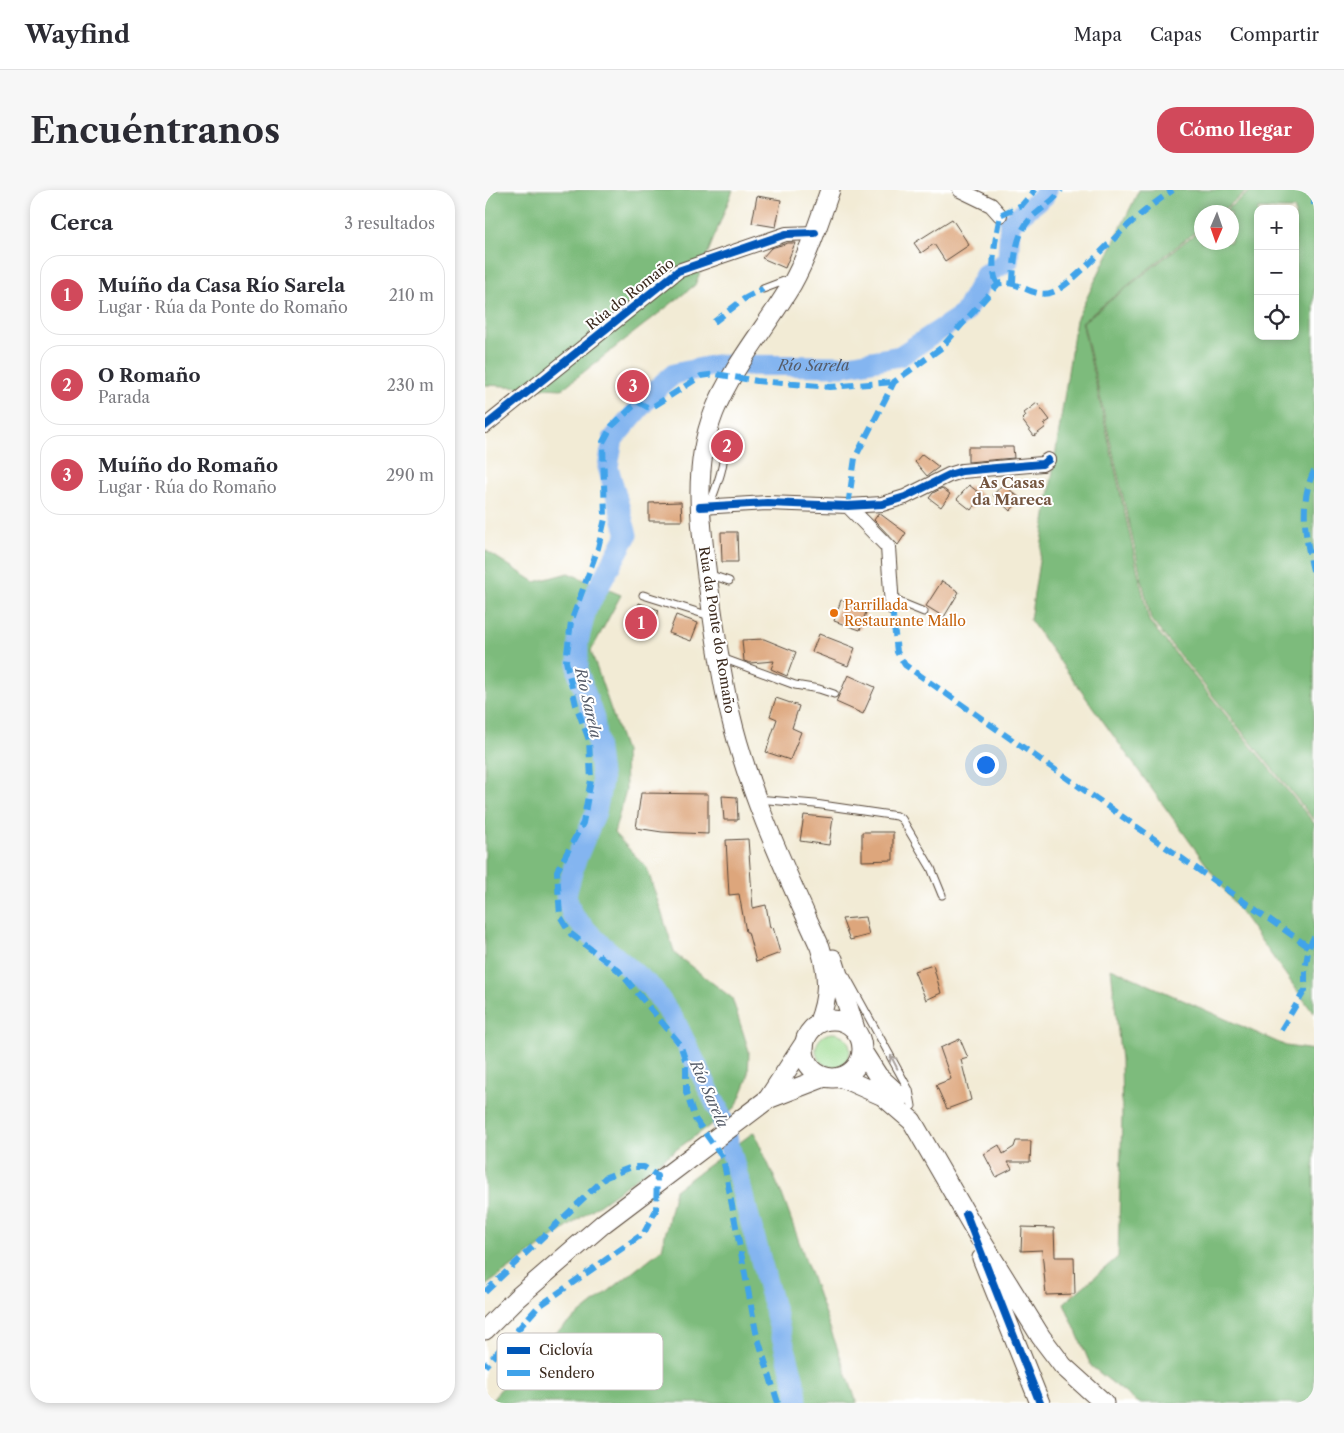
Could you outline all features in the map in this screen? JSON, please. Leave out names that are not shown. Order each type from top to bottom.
[{"type":"main road","points":[[795,278],[815,233],[830,190]]},
{"type":"main road","name":"Rúa da Ponte do Romaño","points":[[795,278],[732,373],[713,413],[705,441],[701,468],[704,506],[702,535],[719,657],[730,714],[757,799],[798,896]]},
{"type":"main road","points":[[768,1098],[832,1077],[857,1065],[862,1051],[861,1041],[847,998],[827,945],[798,896]]},
{"type":"main road","points":[[485,1330],[553,1264],[768,1098],[804,1044],[807,1035],[818,1024],[826,1000],[827,972],[820,948],[798,896]]},
{"type":"main road","points":[[818,1024],[831,1020],[840,1021],[857,1032]]},
{"type":"main road","points":[[804,1044],[807,1062],[813,1070],[883,1096],[908,1116],[921,1133],[966,1214],[994,1272],[1040,1403]]},
{"type":"main road","points":[[862,1051],[885,1084],[912,1106],[929,1129],[963,1190],[1043,1323],[1083,1382]]},
{"type":"main road","points":[[963,1190],[974,1216],[995,1254],[994,1272],[1063,1366],[1083,1382],[1104,1403]]},
{"type":"street","points":[[960,190],[991,205],[1000,215]]},
{"type":"street","name":"Rúa do Romaño","points":[[485,426],[678,271],[785,234],[815,233]]},
{"type":"street","points":[[704,506],[767,503],[848,506],[882,504],[905,497],[949,475],[963,471],[1042,464],[1048,460]]},
{"type":"street","points":[[848,506],[888,547],[891,603]]},
{"type":"lane","points":[[763,289],[795,278]]},
{"type":"lane","points":[[707,574],[729,581]]},
{"type":"lane","points":[[643,595],[713,617]]},
{"type":"lane","points":[[891,603],[924,612]]},
{"type":"lane","points":[[719,657],[795,685],[834,694]]},
{"type":"lane","points":[[757,799],[815,804],[897,816],[902,819],[931,868],[943,895]]},
{"type":"lane","points":[[827,945],[909,1090],[912,1106]]},
{"type":"lane","points":[[846,976],[847,998]]},
{"type":"green space","points":[[485,190],[733,190],[695,285],[562,389],[485,385]]},
{"type":"green space","points":[[1139,190],[1249,190],[1229,205],[1194,205],[1194,233],[1082,322],[1149,621],[1314,823],[1314,1014],[1030,620],[1076,320]]},
{"type":"green space","points":[[1252,190],[1314,190],[1314,820],[1151,620],[1083,322],[1194,235],[1194,250],[1239,250],[1239,205],[1232,205]]},
{"type":"green space","points":[[485,550],[535,582],[568,573],[621,595],[591,651],[625,751],[626,790],[614,833],[647,868],[675,954],[732,998],[749,1051],[748,1078],[736,1107],[485,1286]]},
{"type":"green space","points":[[1111,968],[1286,1046],[1314,1050],[1314,1403],[1138,1403],[1091,1366],[1064,1303],[1118,1257],[1122,1116],[1121,1060]]},
{"type":"green space","points":[[833,1033],[840,1034],[845,1038],[849,1043],[849,1057],[845,1062],[840,1066],[833,1067],[826,1066],[821,1062],[817,1057],[816,1050],[817,1043],[821,1038],[826,1034]]},
{"type":"green space","points":[[754,1132],[783,1197],[857,1403],[490,1403],[500,1390],[663,1390],[663,1333],[556,1333],[662,1249],[675,1190]]},
{"type":"building","points":[[757,196],[781,200],[776,227],[752,223]]},
{"type":"building","points":[[952,219],[969,245],[945,261],[934,244],[921,253],[914,243]]},
{"type":"building","points":[[795,243],[785,268],[762,258],[771,248]]},
{"type":"building","points":[[634,375],[646,392],[636,399],[624,382]]},
{"type":"building","points":[[1037,403],[1050,420],[1044,424],[1046,427],[1034,436],[1022,420],[1026,416],[1024,413]]},
{"type":"building","points":[[968,447],[1013,447],[1014,458],[968,462]]},
{"type":"building","points":[[922,454],[939,467],[927,476],[915,462]]},
{"type":"building","points":[[1003,484],[1021,499],[1010,511],[993,495]]},
{"type":"building","points":[[969,485],[982,495],[971,510],[957,499]]},
{"type":"building","points":[[942,488],[950,494],[941,507],[929,498],[933,493]]},
{"type":"building","points":[[681,502],[682,521],[649,521],[649,503]]},
{"type":"building","points":[[879,513],[906,533],[898,545],[874,520]]},
{"type":"building","points":[[721,532],[737,532],[738,562],[722,562]]},
{"type":"building","points":[[942,581],[959,592],[944,617],[926,606]]},
{"type":"building","points":[[841,600],[867,609],[860,630],[834,621]]},
{"type":"building","points":[[639,603],[659,610],[651,632],[626,624],[630,613],[635,615]]},
{"type":"building","points":[[676,615],[698,623],[691,641],[669,633]]},
{"type":"building","points":[[819,634],[855,648],[848,666],[812,652]]},
{"type":"building","points":[[764,639],[796,652],[787,676],[771,669],[774,661],[750,663],[744,661],[742,640]]},
{"type":"building","points":[[848,675],[875,687],[863,714],[836,702]]},
{"type":"building","points":[[776,698],[799,706],[792,728],[801,732],[790,760],[766,752],[777,719],[770,716]]},
{"type":"building","points":[[641,793],[708,794],[708,834],[662,832],[636,828]]},
{"type":"building","points":[[722,796],[737,797],[738,820],[724,820]]},
{"type":"building","points":[[804,815],[833,818],[829,845],[800,841]]},
{"type":"building","points":[[862,832],[893,832],[893,860],[862,861]]},
{"type":"building","points":[[748,839],[753,908],[766,905],[770,928],[773,927],[780,953],[756,962],[748,932],[746,932],[739,894],[729,895],[726,840]]},
{"type":"building","points":[[865,917],[869,935],[850,940],[842,919]]},
{"type":"building","points":[[933,965],[941,993],[926,1000],[914,971]]},
{"type":"building","points":[[960,1039],[968,1058],[961,1060],[971,1100],[947,1109],[936,1085],[951,1079],[940,1048]]},
{"type":"building","points":[[1016,1141],[1031,1141],[1030,1162],[1008,1162],[1012,1169],[996,1177],[984,1154],[999,1145],[1003,1154],[1014,1147]]},
{"type":"building","points":[[1022,1227],[1054,1228],[1055,1257],[1074,1257],[1075,1294],[1046,1295],[1042,1250],[1021,1251]]},
{"type":"waterway","name":"Río Sarela","points":[[797,1403],[796,1388],[721,1115],[676,1023],[653,989],[596,940],[572,915],[566,895],[575,862],[596,812],[602,782],[594,719],[578,672],[578,642],[586,610],[627,535],[608,467],[613,439],[654,391],[674,374],[716,365],[843,366],[900,356],[964,314],[985,275],[1008,261],[1010,223],[1044,196],[1047,190]]},
{"type":"marked path","points":[[998,284],[995,278],[993,261],[1000,215],[1022,205],[1035,190]]},
{"type":"marked path","points":[[1013,282],[1016,249],[1025,225],[1061,190]]},
{"type":"marked path","points":[[848,506],[855,458],[894,382],[941,348],[998,284],[1012,284],[1039,293],[1053,292],[1069,282],[1133,221],[1173,190]]},
{"type":"marked path","points":[[1314,193],[1314,208]]},
{"type":"marked path","points":[[714,322],[744,299],[763,289]]},
{"type":"marked path","points":[[778,1403],[756,1332],[723,1158],[695,1119],[686,1092],[686,1062],[680,1044],[619,971],[571,934],[560,916],[557,871],[583,823],[591,780],[589,740],[576,705],[566,661],[571,622],[598,548],[605,519],[603,442],[612,426],[638,402],[647,407],[654,406],[701,376],[716,374],[757,381],[830,387],[894,382]]},
{"type":"marked path","points":[[1314,471],[1306,496],[1305,509],[1306,535],[1314,575]]},
{"type":"marked path","points":[[892,607],[897,652],[905,665],[1309,947]]},
{"type":"marked path","points":[[1281,1030],[1305,990],[1305,969],[1309,947],[1314,937]]},
{"type":"marked path","points":[[485,1292],[606,1177],[632,1167],[644,1167],[657,1176],[656,1210],[644,1233],[538,1307],[515,1333]]},
{"type":"marked path","points":[[485,1366],[497,1353]]},
{"type":"cycle path","points":[[485,426],[678,271],[786,234],[815,233]]},
{"type":"cycle path","points":[[700,507],[767,503],[848,506],[882,504],[905,497],[949,475],[962,471],[1042,464],[1048,460]]},
{"type":"cycle path","points":[[966,1214],[1040,1403]]},
{"type":"place","name":"Muíño do Romaño","points":[[633,386]]},
{"type":"place","name":"O Romaño","points":[[727,446]]},
{"type":"place","name":"Parrillada Restaurante Mallo","points":[[834,613]]},
{"type":"place","name":"Muíño da Casa Río Sarela","points":[[641,623]]},
{"type":"district","name":"As Casas da Mareca","points":[[1012,492]]}]
